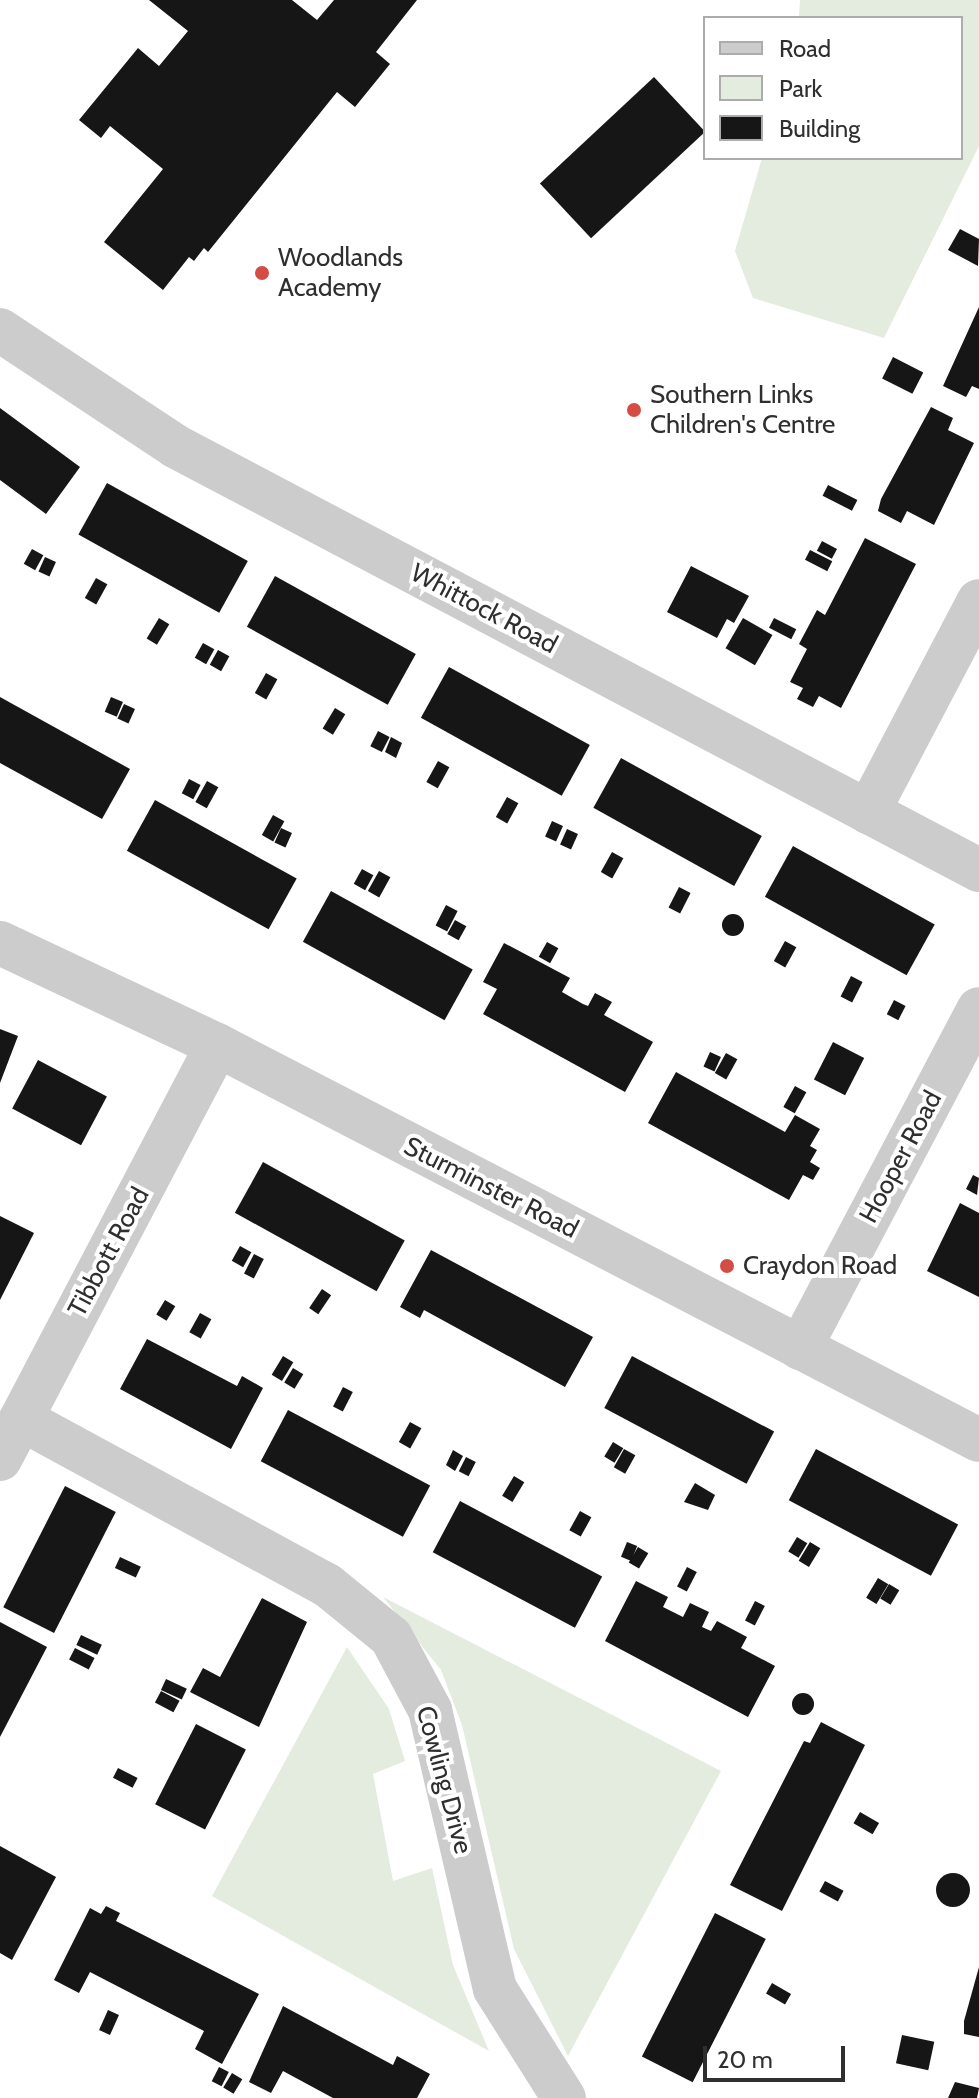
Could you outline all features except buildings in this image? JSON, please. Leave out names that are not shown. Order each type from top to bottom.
[{"type":"street","name":"Whittock Road","points":[[0,330],[175,446],[979,870]]},
{"type":"street","points":[[868,812],[979,601]]},
{"type":"street","name":"Sturminster Road","points":[[0,943],[217,1045],[979,1440]]},
{"type":"street","name":"Hooper Road","points":[[800,1348],[979,1009]]},
{"type":"street","name":"Tibbott Road","points":[[0,1459],[217,1045]]},
{"type":"street","name":"Cowling Drive","points":[[21,1419],[327,1585],[391,1637],[430,1710],[495,1989],[564,2098]]},
{"type":"green space","points":[[800,0],[979,0],[979,146],[884,338],[753,298],[735,251],[761,160],[963,160],[963,16],[799,16]]},
{"type":"green space","points":[[383,1597],[721,1771],[568,2056],[514,1949],[462,1725],[441,1670]]},
{"type":"green space","points":[[347,1647],[389,1709],[405,1761],[373,1774],[393,1881],[432,1868],[453,1965],[489,2051],[212,1896]]},
{"type":"place","name":"Woodlands Academy","points":[[262,273]]},
{"type":"place","name":"Southern Links Children's Centre","points":[[634,410]]},
{"type":"place","name":"Craydon Road","points":[[727,1266]]}]
